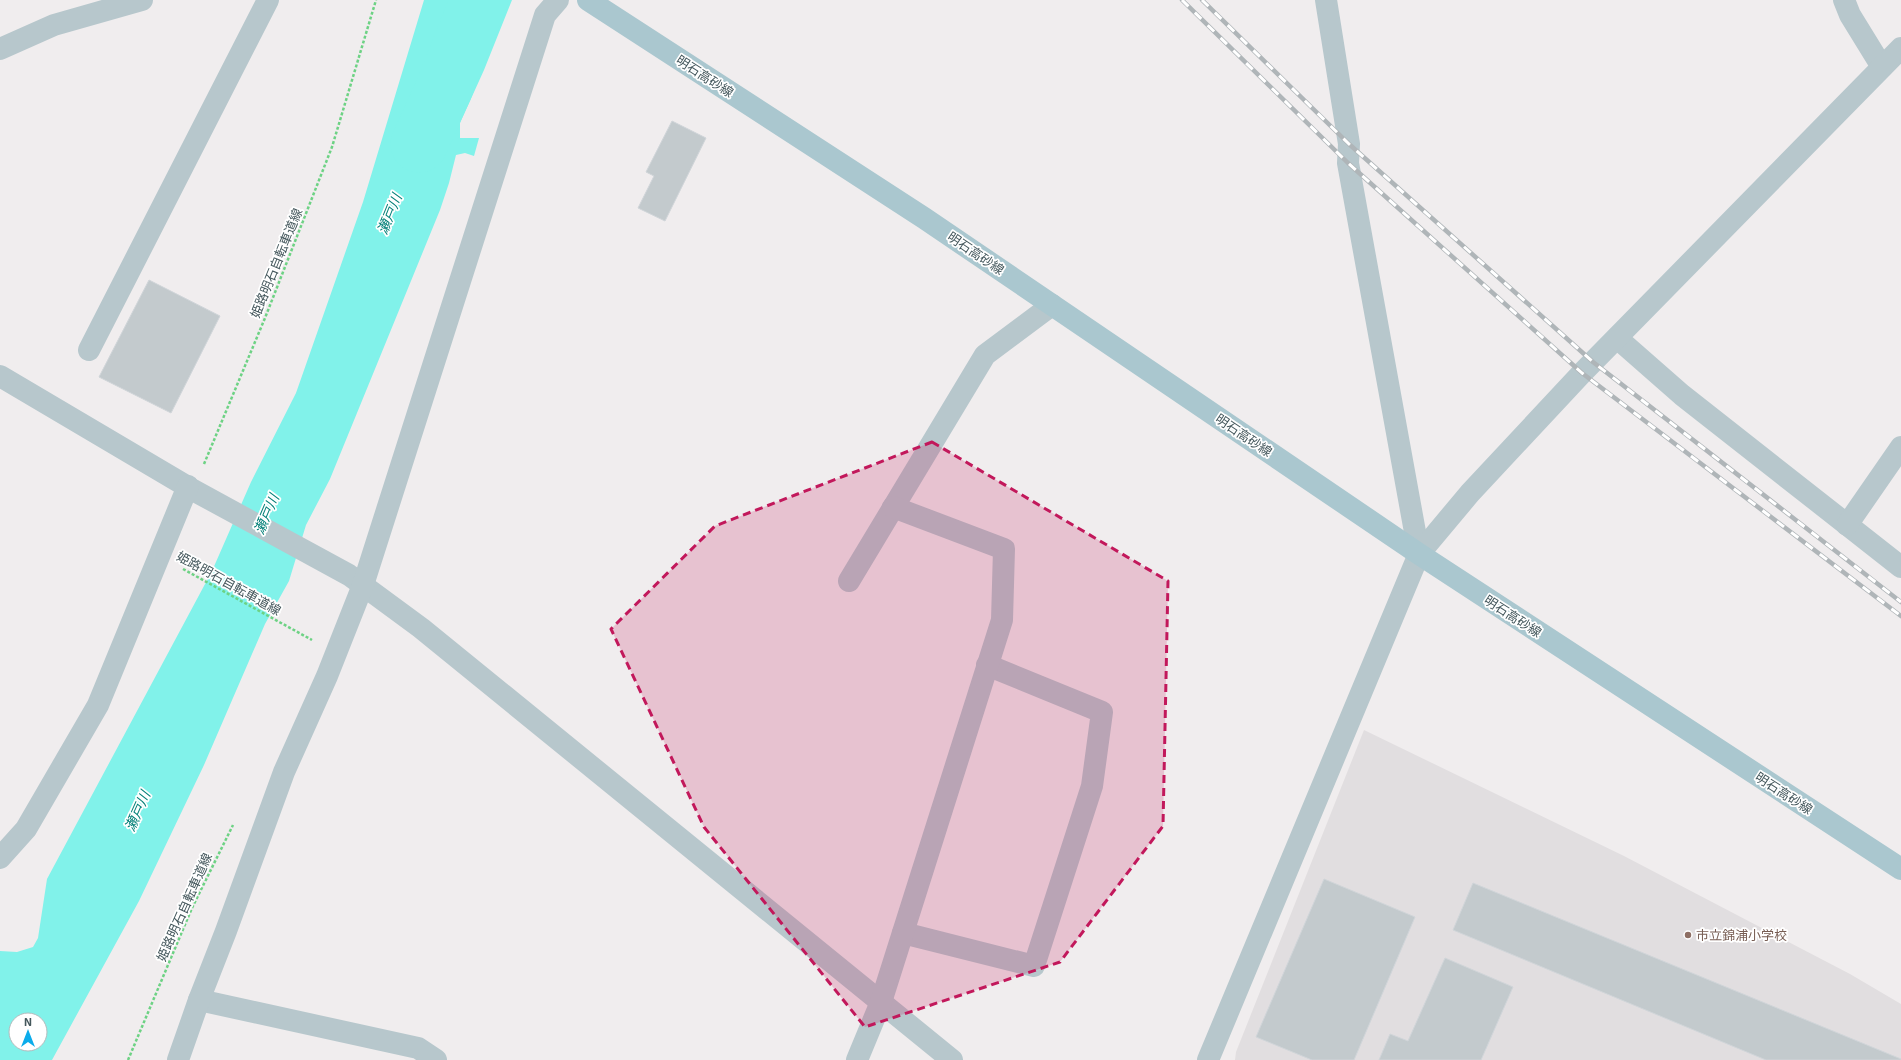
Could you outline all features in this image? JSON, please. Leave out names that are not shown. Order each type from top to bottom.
[{"type":"main road","name":"明石高砂線","points":[[588,0],[924,218],[1419,554],[1901,869]]},
{"type":"street","points":[[0,48],[54,25],[142,0]]},
{"type":"street","points":[[89,350],[268,0]]},
{"type":"street","points":[[178,1060],[284,772],[327,676],[356,580],[544,15],[558,0]]},
{"type":"street","points":[[1326,0],[1349,144],[1348,163],[1419,554]]},
{"type":"street","points":[[1212,1057],[1419,554],[1470,493],[1617,338],[1894,60],[1850,15],[1844,0]]},
{"type":"street","points":[[849,581],[985,355],[1052,305]]},
{"type":"street","points":[[1617,338],[1682,395],[1901,567]]},
{"type":"street","points":[[0,376],[193,489],[356,580],[421,628],[952,1060]]},
{"type":"street","points":[[1847,525],[1901,447]]},
{"type":"street","points":[[0,858],[26,829],[98,705],[193,489]]},
{"type":"street","points":[[857,1060],[881,1002],[1002,620],[1004,548],[893,507]]},
{"type":"street","points":[[903,932],[1034,966],[1092,786],[1102,712],[988,665]]},
{"type":"street","points":[[199,1000],[418,1048],[436,1060]]},
{"type":"path","name":"姫路明石自転車道線","points":[[193,489],[265,318],[332,147],[376,0]]},
{"type":"path","name":"姫路明石自転車道線","points":[[178,566],[305,638],[316,642]]},
{"type":"path","name":"姫路明石自転車道線","points":[[128,1060],[192,908],[234,823]]},
{"type":"highlighted area","points":[[932,442],[1168,581],[1163,826],[1060,962],[865,1027],[704,827],[611,629],[715,526]]},
{"type":"shaded area","points":[[1364,730],[1624,856],[1850,974],[1901,1004],[1901,1060],[1235,1060],[1236,1052]]},
{"type":"water","points":[[424,0],[479,0],[464,26],[455,47],[451,66],[452,75],[478,36],[496,0],[512,0],[484,70],[460,123],[460,138],[479,138],[474,156],[465,153],[456,155],[440,210],[330,479],[306,525],[289,581],[265,624],[204,765],[139,901],[52,1060],[0,1060],[0,951],[17,952],[33,947],[38,938],[47,879],[212,571],[251,482],[296,393],[363,202]]},
{"type":"building","points":[[672,121],[706,138],[665,221],[638,208],[654,176],[646,172]]},
{"type":"building","points":[[149,280],[220,316],[171,413],[99,377]]},
{"type":"building","points":[[1324,879],[1415,917],[1354,1060],[1312,1060],[1256,1037]]},
{"type":"building","points":[[1473,883],[1901,1060],[1766,1060],[1453,930]]},
{"type":"building","points":[[1445,958],[1513,987],[1481,1060],[1379,1060],[1390,1034],[1408,1041]]},
{"type":"waterway","name":"瀬戸川","points":[[419,144],[444,89],[479,0]]},
{"type":"railway","points":[[1182,0],[1348,163],[1582,373],[1901,616]]},
{"type":"railway","points":[[1202,0],[1349,144],[1593,362],[1901,602]]},
{"type":"place","name":"市立錦浦小学校","points":[[1688,935]]}]
